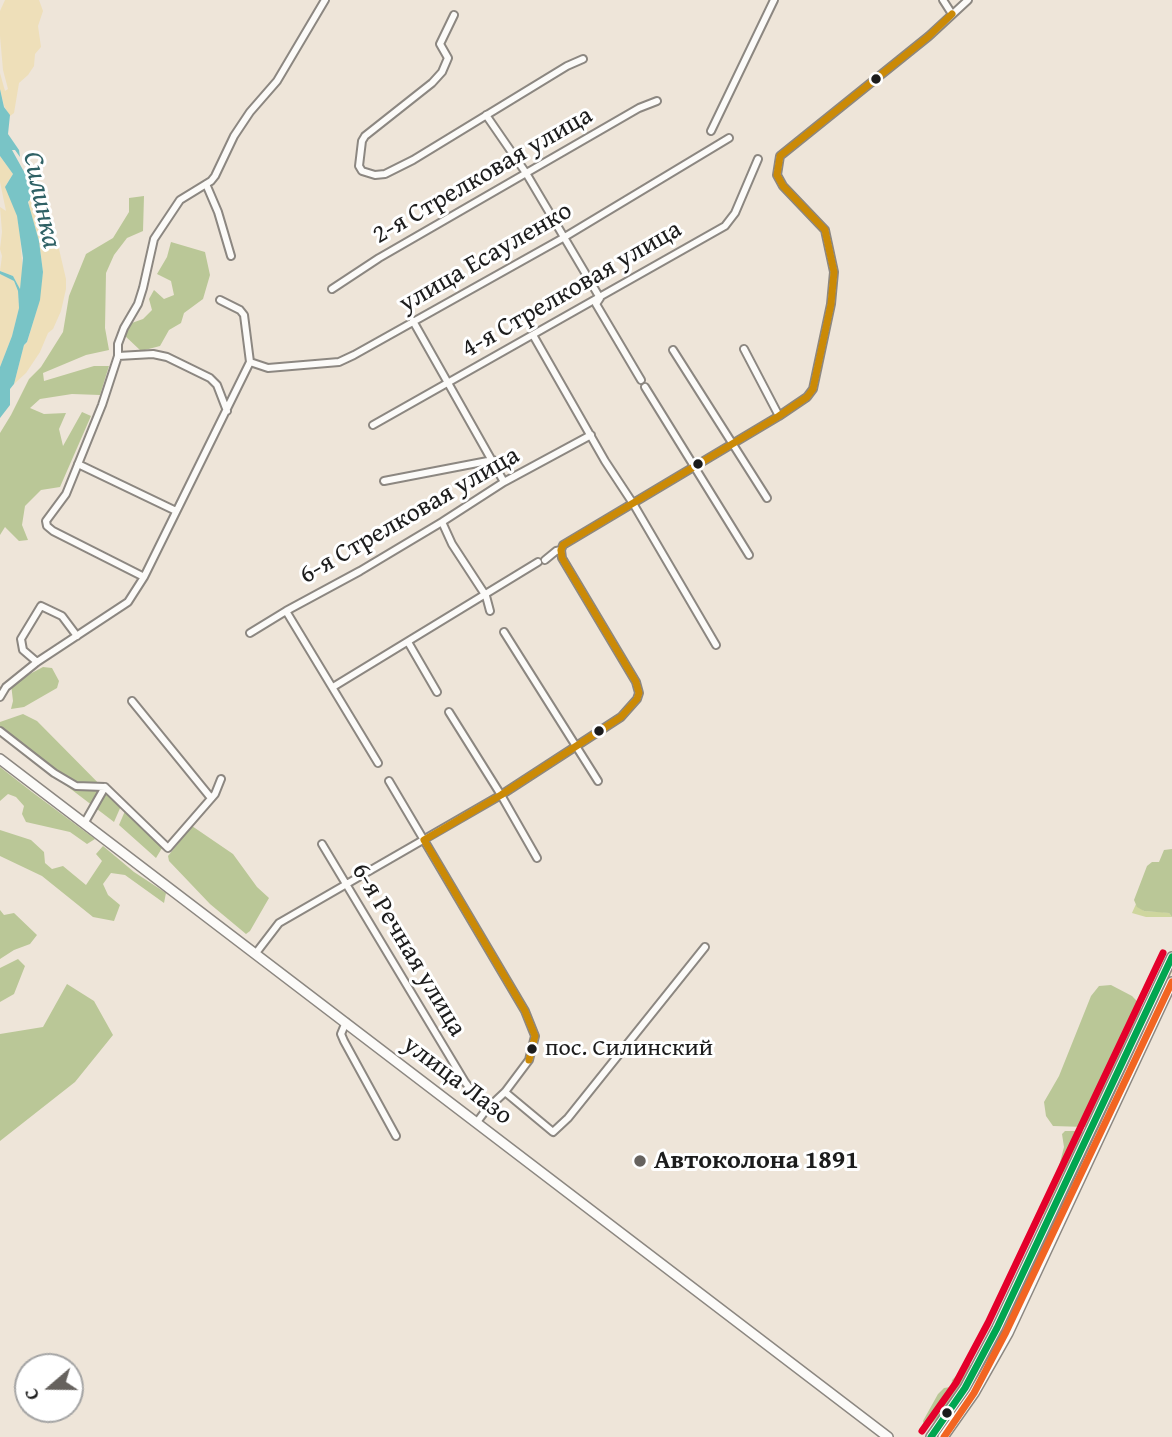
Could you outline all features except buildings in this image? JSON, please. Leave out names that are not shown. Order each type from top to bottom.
[{"type":"main road","name":"улица Лазо","points":[[0,759],[888,1437]]},
{"type":"main road","points":[[931,1437],[965,1388],[997,1328],[1172,957]]},
{"type":"main road","points":[[943,1437],[974,1393],[1008,1333],[1172,982]]},
{"type":"main road","points":[[1046,1225],[1057,1229]]},
{"type":"main road","points":[[997,1328],[1008,1333]]},
{"type":"street","points":[[144,578],[47,526],[48,516],[66,494],[103,403],[118,356],[118,344],[143,288],[154,239],[180,200],[215,176],[244,120],[277,81],[325,0]]},
{"type":"street","points":[[711,131],[774,0]]},
{"type":"street","points":[[943,0],[953,15]]},
{"type":"street","points":[[256,953],[279,923],[501,795],[621,718],[637,699],[639,693],[636,682],[562,558],[563,545],[779,416],[807,397],[813,389],[831,304],[834,272],[825,230],[783,186],[778,175],[780,156],[929,36],[968,0]]},
{"type":"street","points":[[454,15],[440,44],[448,58],[442,72],[365,136],[359,166],[362,171],[374,175],[385,174],[413,160],[567,66],[583,59]]},
{"type":"street","name":"2-я Стрелковая улица","points":[[332,289],[379,258],[639,108],[657,101]]},
{"type":"street","points":[[486,115],[526,173],[600,298],[596,304],[641,380]]},
{"type":"street","name":"улица Есауленко","points":[[250,362],[268,368],[339,362],[563,238],[729,138]]},
{"type":"street","name":"4-я Стрелковая улица","points":[[373,425],[725,226],[735,213],[758,159]]},
{"type":"street","points":[[206,184],[218,212],[231,256]]},
{"type":"street","points":[[0,697],[6,687],[37,662],[128,602],[144,578],[250,362],[244,315],[240,310],[220,300]]},
{"type":"street","points":[[413,321],[504,482]]},
{"type":"street","points":[[533,335],[716,645]]},
{"type":"street","points":[[744,349],[779,416]]},
{"type":"street","points":[[673,350],[767,498]]},
{"type":"street","points":[[118,356],[153,354],[167,357],[210,378],[217,386],[227,411]]},
{"type":"street","points":[[645,387],[749,555]]},
{"type":"street","name":"6-я Стрелковая улица","points":[[250,633],[360,571],[504,482],[591,435]]},
{"type":"street","points":[[384,481],[493,460]]},
{"type":"street","points":[[78,464],[176,510]]},
{"type":"street","points":[[442,522],[452,544],[486,596],[490,611]]},
{"type":"street","points":[[333,687],[561,550]]},
{"type":"street","points":[[37,662],[23,650],[21,639],[41,606],[62,616],[77,636]]},
{"type":"street","points":[[286,611],[378,763]]},
{"type":"street","points":[[504,632],[598,781]]},
{"type":"street","points":[[408,642],[437,692]]},
{"type":"street","points":[[132,701],[211,798]]},
{"type":"street","points":[[449,712],[537,859]]},
{"type":"street","points":[[0,731],[54,773],[76,786],[105,787],[168,848],[211,798],[221,779]]},
{"type":"street","points":[[389,781],[525,1011],[535,1036],[528,1060],[505,1092],[477,1122]]},
{"type":"street","points":[[85,822],[105,787]]},
{"type":"street","name":"6-я Речная улица","points":[[322,844],[464,1082],[486,1110]]},
{"type":"street","points":[[505,1092],[553,1132],[568,1118],[705,947]]},
{"type":"street","points":[[346,1022],[341,1034],[344,1041],[396,1136]]},
{"type":"green space","points":[[144,196],[143,231],[127,238],[114,255],[106,273],[105,328],[109,350],[86,355],[43,373],[44,381],[94,366],[109,366],[100,395],[72,394],[40,399],[30,408],[44,414],[66,413],[59,429],[63,446],[82,412],[91,416],[60,487],[41,490],[25,506],[22,525],[28,540],[19,541],[5,527],[0,535],[0,433],[29,379],[41,367],[63,332],[69,296],[86,254],[113,238],[129,212],[129,198]]},
{"type":"green space","points":[[171,242],[205,252],[210,275],[203,299],[184,313],[181,323],[169,330],[160,346],[141,351],[123,334],[129,324],[143,319],[152,310],[149,299],[154,290],[164,299],[174,295],[171,281],[157,274],[167,257]]},
{"type":"green space","points":[[43,667],[52,668],[59,681],[57,688],[24,707],[11,709],[11,684]]},
{"type":"green space","points":[[23,714],[37,721],[121,806],[114,822],[0,735],[0,722]]},
{"type":"green space","points":[[0,767],[95,839],[87,844],[70,832],[26,822],[22,814],[24,806],[16,797],[8,794],[0,801]]},
{"type":"green space","points":[[125,811],[162,848],[156,858],[119,825]]},
{"type":"green space","points":[[192,826],[233,854],[257,887],[269,898],[246,934],[210,904],[169,861],[168,856]]},
{"type":"green space","points":[[0,830],[31,840],[44,852],[45,863],[52,869],[63,866],[86,885],[102,861],[96,854],[103,846],[134,872],[166,893],[164,903],[125,875],[111,873],[103,884],[108,895],[120,905],[114,921],[93,917],[42,876],[0,856]]},
{"type":"green space","points":[[1172,849],[1172,917],[1169,913],[1144,911],[1137,907],[1134,900],[1147,866],[1152,862],[1159,862],[1164,850]]},
{"type":"green space","points":[[1136,904],[1144,911],[1169,913],[1172,917],[1146,917],[1132,913]]},
{"type":"green space","points":[[0,910],[4,915],[14,913],[37,935],[30,944],[0,959]]},
{"type":"green space","points":[[18,959],[25,966],[14,994],[0,1002],[0,968]]},
{"type":"green space","points":[[1172,964],[1172,972],[1058,1219],[1055,1219]]},
{"type":"green space","points":[[67,984],[94,1001],[113,1035],[75,1082],[0,1141],[0,1034],[43,1027]]},
{"type":"green space","points":[[1111,985],[1132,996],[1139,1003],[1141,1010],[1133,1032],[1089,1124],[1085,1127],[1053,1126],[1046,1116],[1044,1102],[1059,1076],[1091,996],[1099,986]]},
{"type":"green space","points":[[1065,1131],[1082,1131],[1084,1134],[1066,1172],[1062,1173],[1058,1170],[1064,1147],[1062,1134]]},
{"type":"green space","points":[[1058,1170],[1066,1172],[1047,1214],[1041,1215],[1045,1197]]},
{"type":"green space","points":[[1050,1232],[1009,1319],[1007,1319],[1047,1233]]},
{"type":"green space","points":[[966,1361],[973,1367],[966,1379],[937,1419],[925,1429],[923,1421],[938,1394],[944,1388],[951,1387],[952,1380],[962,1370]]},
{"type":"sand","points":[[5,0],[39,0],[43,11],[38,26],[41,47],[35,54],[34,66],[19,83],[14,113],[10,116],[4,106],[0,89],[0,73],[5,91],[8,89],[3,70],[0,36],[0,11]]},
{"type":"sand","points":[[0,156],[13,174],[6,185],[17,216],[20,235],[23,275],[20,289],[13,276],[0,271],[0,207],[6,211],[0,182]]},
{"type":"sand","points":[[28,178],[37,183],[47,202],[66,279],[66,289],[53,329],[48,333],[40,352],[26,373],[14,384],[37,309],[43,272],[39,241],[29,208],[29,201],[33,196]]},
{"type":"sand","points":[[0,274],[14,281],[18,291],[19,308],[0,367]]},
{"type":"water","points":[[0,89],[4,107],[10,115],[8,134],[19,150],[20,157],[12,150],[33,188],[33,196],[28,202],[39,241],[43,272],[40,300],[14,384],[10,389],[10,405],[0,418],[0,367],[19,308],[18,291],[14,281],[0,274],[0,271],[13,276],[20,289],[23,258],[17,216],[5,187],[13,174],[0,156]]},
{"type":"transit line","points":[[561,550],[563,545],[779,416],[807,397],[813,389],[831,304],[834,272],[825,230],[783,186],[777,175],[780,156],[929,36],[952,14]]},
{"type":"transit line","points":[[561,550],[562,558],[636,682],[639,693],[637,699]]},
{"type":"transit line","points":[[424,840],[501,795],[621,717],[637,699]]},
{"type":"transit line","points":[[424,840],[525,1011],[535,1036],[529,1060]]},
{"type":"transit line","points":[[922,1431],[956,1383],[988,1323],[1163,953]]},
{"type":"transit line","points":[[931,1437],[965,1388],[997,1328],[1172,957]]},
{"type":"transit line","points":[[944,1437],[974,1393],[1006,1332],[1172,982]]},
{"type":"place","name":"пос. Силинский","points":[[532,1049]]},
{"type":"place","name":"Автоколона 1891","points":[[640,1161]]},
{"type":"water label","name":"Силинка","points":[[41,200]]}]
